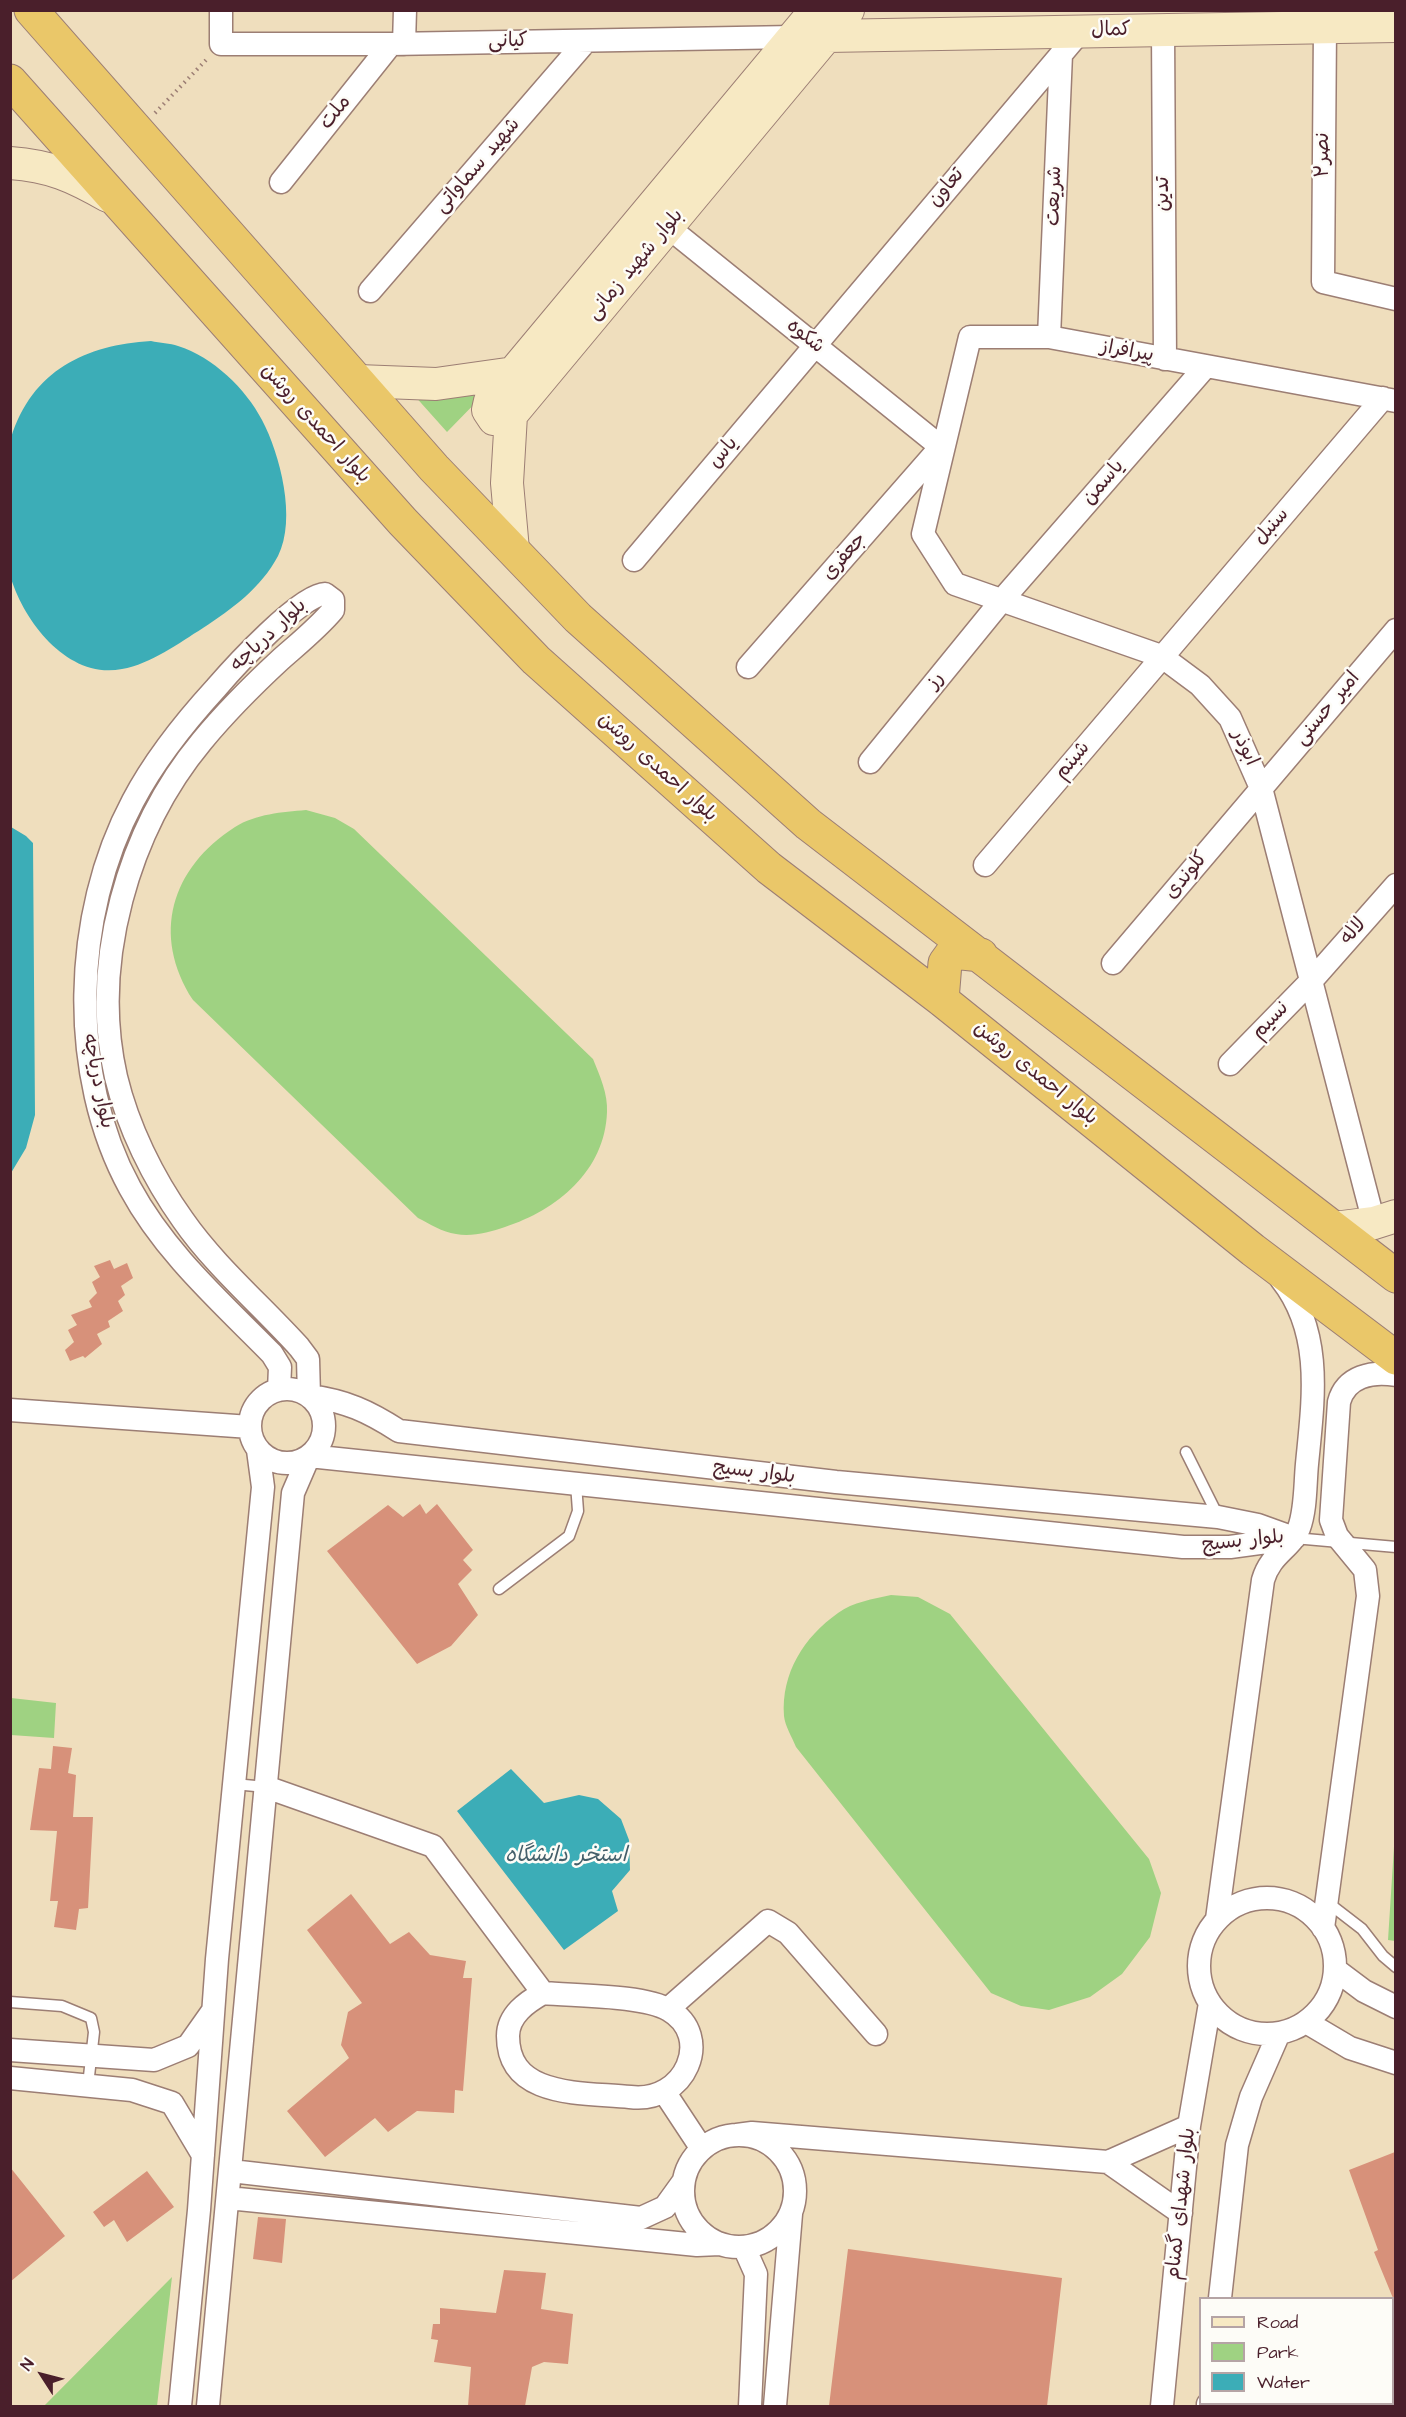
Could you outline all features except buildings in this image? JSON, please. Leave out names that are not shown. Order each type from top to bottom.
[{"type":"highway","points":[[31,10],[434,468],[578,618],[808,824],[1395,1276]]},
{"type":"highway","name":"بلوار احمدی روشن","points":[[10,81],[403,522],[536,660],[769,868],[942,1000],[1253,1250],[1395,1358]]},
{"type":"highway","points":[[942,1000],[945,963],[953,952],[981,955]]},
{"type":"main road","name":"بلوار شهید زمانی","points":[[821,23],[668,227],[511,415],[503,420],[495,419],[488,410],[490,401],[794,37],[821,23],[848,10]]},
{"type":"main road","name":"کمال","points":[[821,23],[1070,43],[1231,20],[1395,26]]},
{"type":"main road","points":[[10,163],[32,165],[71,175],[117,201]]},
{"type":"main road","points":[[358,381],[436,384],[514,373]]},
{"type":"main road","points":[[511,415],[507,483],[513,550]]},
{"type":"main road","points":[[1334,1228],[1385,1219]]},
{"type":"street","points":[[221,10],[221,44]]},
{"type":"street","points":[[398,44],[405,10]]},
{"type":"street","name":"نصر۲","points":[[1307,22],[1323,282],[1395,299]]},
{"type":"street","name":"تدین","points":[[1163,30],[1165,358]]},
{"type":"street","name":"کیانی","points":[[221,44],[398,44],[794,37]]},
{"type":"street","name":"شهید سماواتی","points":[[370,291],[586,41]]},
{"type":"street","name":"شریعت","points":[[1049,338],[1070,43]]},
{"type":"street","name":"تعاون","points":[[815,345],[1070,43]]},
{"type":"street","name":"ملت","points":[[281,182],[398,44]]},
{"type":"street","name":"شکوه","points":[[668,227],[941,447]]},
{"type":"street","name":"پیرافراز","points":[[941,447],[970,337],[1049,338],[1389,399]]},
{"type":"street","name":"یاس","points":[[634,560],[815,345]]},
{"type":"street","name":"یاسمن","points":[[1002,600],[1206,366]]},
{"type":"street","name":"سنبل","points":[[1161,656],[1389,399]]},
{"type":"street","name":"ابوذر","points":[[941,447],[923,534],[955,585],[1161,656],[1200,685],[1230,718],[1261,788],[1312,980],[1385,1219]]},
{"type":"street","name":"جعفری","points":[[748,667],[941,447]]},
{"type":"street","name":"بلوار دریاچه","points":[[279,1390],[280,1367],[272,1354],[180,1259],[141,1206],[121,1171],[108,1142],[94,1089],[86,1034],[85,990],[92,927],[106,866],[123,823],[144,781],[189,717],[227,675],[302,604],[312,596],[325,594],[333,600],[333,609],[201,742],[150,823],[134,860],[120,906],[109,988],[110,1026],[116,1077],[145,1155],[169,1200],[200,1242],[308,1359],[309,1396]]},
{"type":"street","name":"رز","points":[[870,762],[1002,600]]},
{"type":"street","name":"امیر حسنی","points":[[1261,788],[1395,630]]},
{"type":"street","name":"شبنم","points":[[985,865],[1161,656]]},
{"type":"street","name":"کلوندی","points":[[1113,963],[1261,788]]},
{"type":"street","name":"لاله","points":[[1312,980],[1395,885]]},
{"type":"street","name":"نسیم","points":[[1230,1064],[1312,980]]},
{"type":"street","points":[[1217,1919],[1263,1580],[1270,1561],[1294,1538],[1302,1519],[1312,1410],[1312,1348],[1307,1329],[1292,1295],[1253,1250]]},
{"type":"street","points":[[1323,1928],[1368,1596],[1365,1570],[1336,1536],[1331,1520],[1341,1395],[1350,1383],[1363,1376],[1395,1375]]},
{"type":"street","points":[[180,2406],[203,2155],[213,2011],[263,1487],[258,1450],[250,1427],[252,1415],[258,1404],[279,1390],[300,1391],[309,1396],[323,1415],[324,1426],[318,1448],[309,1456],[288,1464],[277,1462],[258,1450]]},
{"type":"street","name":"بلوار بسیج","points":[[309,1396],[342,1401],[375,1416],[399,1431],[836,1482],[1218,1516],[1258,1525],[1294,1538]]},
{"type":"street","points":[[10,1410],[250,1427]]},
{"type":"street","points":[[208,2406],[293,1493],[309,1456]]},
{"type":"street","name":"بلوار بسیج","points":[[309,1456],[1183,1548],[1230,1547],[1294,1538]]},
{"type":"street","points":[[266,1787],[433,1846],[543,1993]]},
{"type":"street","points":[[1258,1899],[1281,1899],[1302,1908],[1323,1928],[1333,1949],[1336,1970],[1331,1990],[1321,2008],[1306,2022],[1268,2035],[1248,2032],[1230,2024],[1210,2003],[1199,1975],[1200,1955],[1206,1936],[1217,1919],[1236,1905],[1258,1899]]},
{"type":"street","points":[[668,2009],[768,1921],[788,1933],[876,2034]]},
{"type":"street","points":[[1336,1970],[1364,1991],[1395,2007]]},
{"type":"street","points":[[543,1993],[645,2001],[668,2009],[679,2017],[687,2028],[690,2058],[681,2080],[665,2093],[645,2099],[544,2087],[527,2080],[515,2069],[508,2052],[508,2031],[518,2010],[543,1993]]},
{"type":"street","name":"بلوار شهدای گمنام","points":[[1162,2406],[1189,2126],[1210,2003]]},
{"type":"street","points":[[10,2050],[154,2060],[188,2046],[213,2011]]},
{"type":"street","points":[[1306,2022],[1350,2048],[1395,2063]]},
{"type":"street","points":[[1220,2297],[1237,2145],[1251,2097],[1279,2033]]},
{"type":"street","points":[[10,2078],[132,2090],[172,2103],[203,2155]]},
{"type":"street","points":[[665,2093],[702,2149]]},
{"type":"street","points":[[231,2171],[641,2218],[665,2206],[683,2182],[690,2164],[702,2149],[718,2139],[737,2135],[752,2133],[1108,2162],[1189,2126]]},
{"type":"street","points":[[737,2135],[764,2141],[785,2159],[793,2176],[795,2194],[791,2212],[776,2406]]},
{"type":"street","points":[[1108,2162],[1180,2213]]},
{"type":"street","points":[[683,2182],[684,2202],[690,2220],[703,2235],[720,2244]]},
{"type":"street","points":[[228,2199],[697,2245],[720,2244],[744,2247],[772,2236],[791,2212]]},
{"type":"street","points":[[744,2247],[756,2274],[750,2406]]},
{"type":"lane","points":[[1186,1452],[1218,1516]]},
{"type":"lane","points":[[499,1589],[569,1536],[578,1511],[576,1484]]},
{"type":"lane","points":[[1294,1538],[1395,1547]]},
{"type":"lane","points":[[234,1784],[266,1787]]},
{"type":"lane","points":[[1326,1901],[1362,1929],[1383,1956],[1395,1967]]},
{"type":"lane","points":[[10,2002],[62,2006],[91,2018],[94,2032],[88,2085]]},
{"type":"path","points":[[138,131],[221,44]]},
{"type":"green space","points":[[487,391],[447,432],[413,394],[436,399]]},
{"type":"green space","points":[[306,810],[335,818],[354,829],[593,1059],[603,1085],[607,1112],[598,1152],[588,1170],[575,1185],[543,1210],[505,1227],[468,1235],[446,1232],[418,1218],[193,1000],[180,976],[173,951],[171,928],[174,904],[183,883],[196,862],[213,844],[235,827],[260,816]]},
{"type":"green space","points":[[891,1595],[918,1597],[950,1614],[1149,1859],[1161,1893],[1150,1937],[1122,1974],[1090,1997],[1049,2010],[1021,2006],[991,1993],[796,1747],[787,1728],[784,1700],[786,1685],[797,1657],[815,1633],[844,1609]]},
{"type":"green space","points":[[11,1698],[56,1703],[54,1738],[11,1735]]},
{"type":"green space","points":[[1395,1831],[1396,1941],[1388,1940]]},
{"type":"green space","points":[[172,2277],[157,2406],[44,2406]]},
{"type":"water","points":[[151,341],[175,345],[204,358],[238,386],[255,408],[269,434],[280,468],[286,506],[284,541],[271,568],[254,588],[203,628],[144,663],[122,669],[102,670],[84,665],[66,656],[51,643],[25,611],[16,593],[10,575],[10,442],[20,414],[47,378],[64,366],[105,348]]},
{"type":"water","points":[[11,827],[33,843],[35,1115],[26,1148],[11,1173]]},
{"type":"water","name":"استخر دانشگاه","points":[[511,1769],[544,1803],[579,1795],[598,1799],[621,1819],[629,1840],[630,1870],[612,1891],[618,1911],[564,1950],[457,1811]]}]
